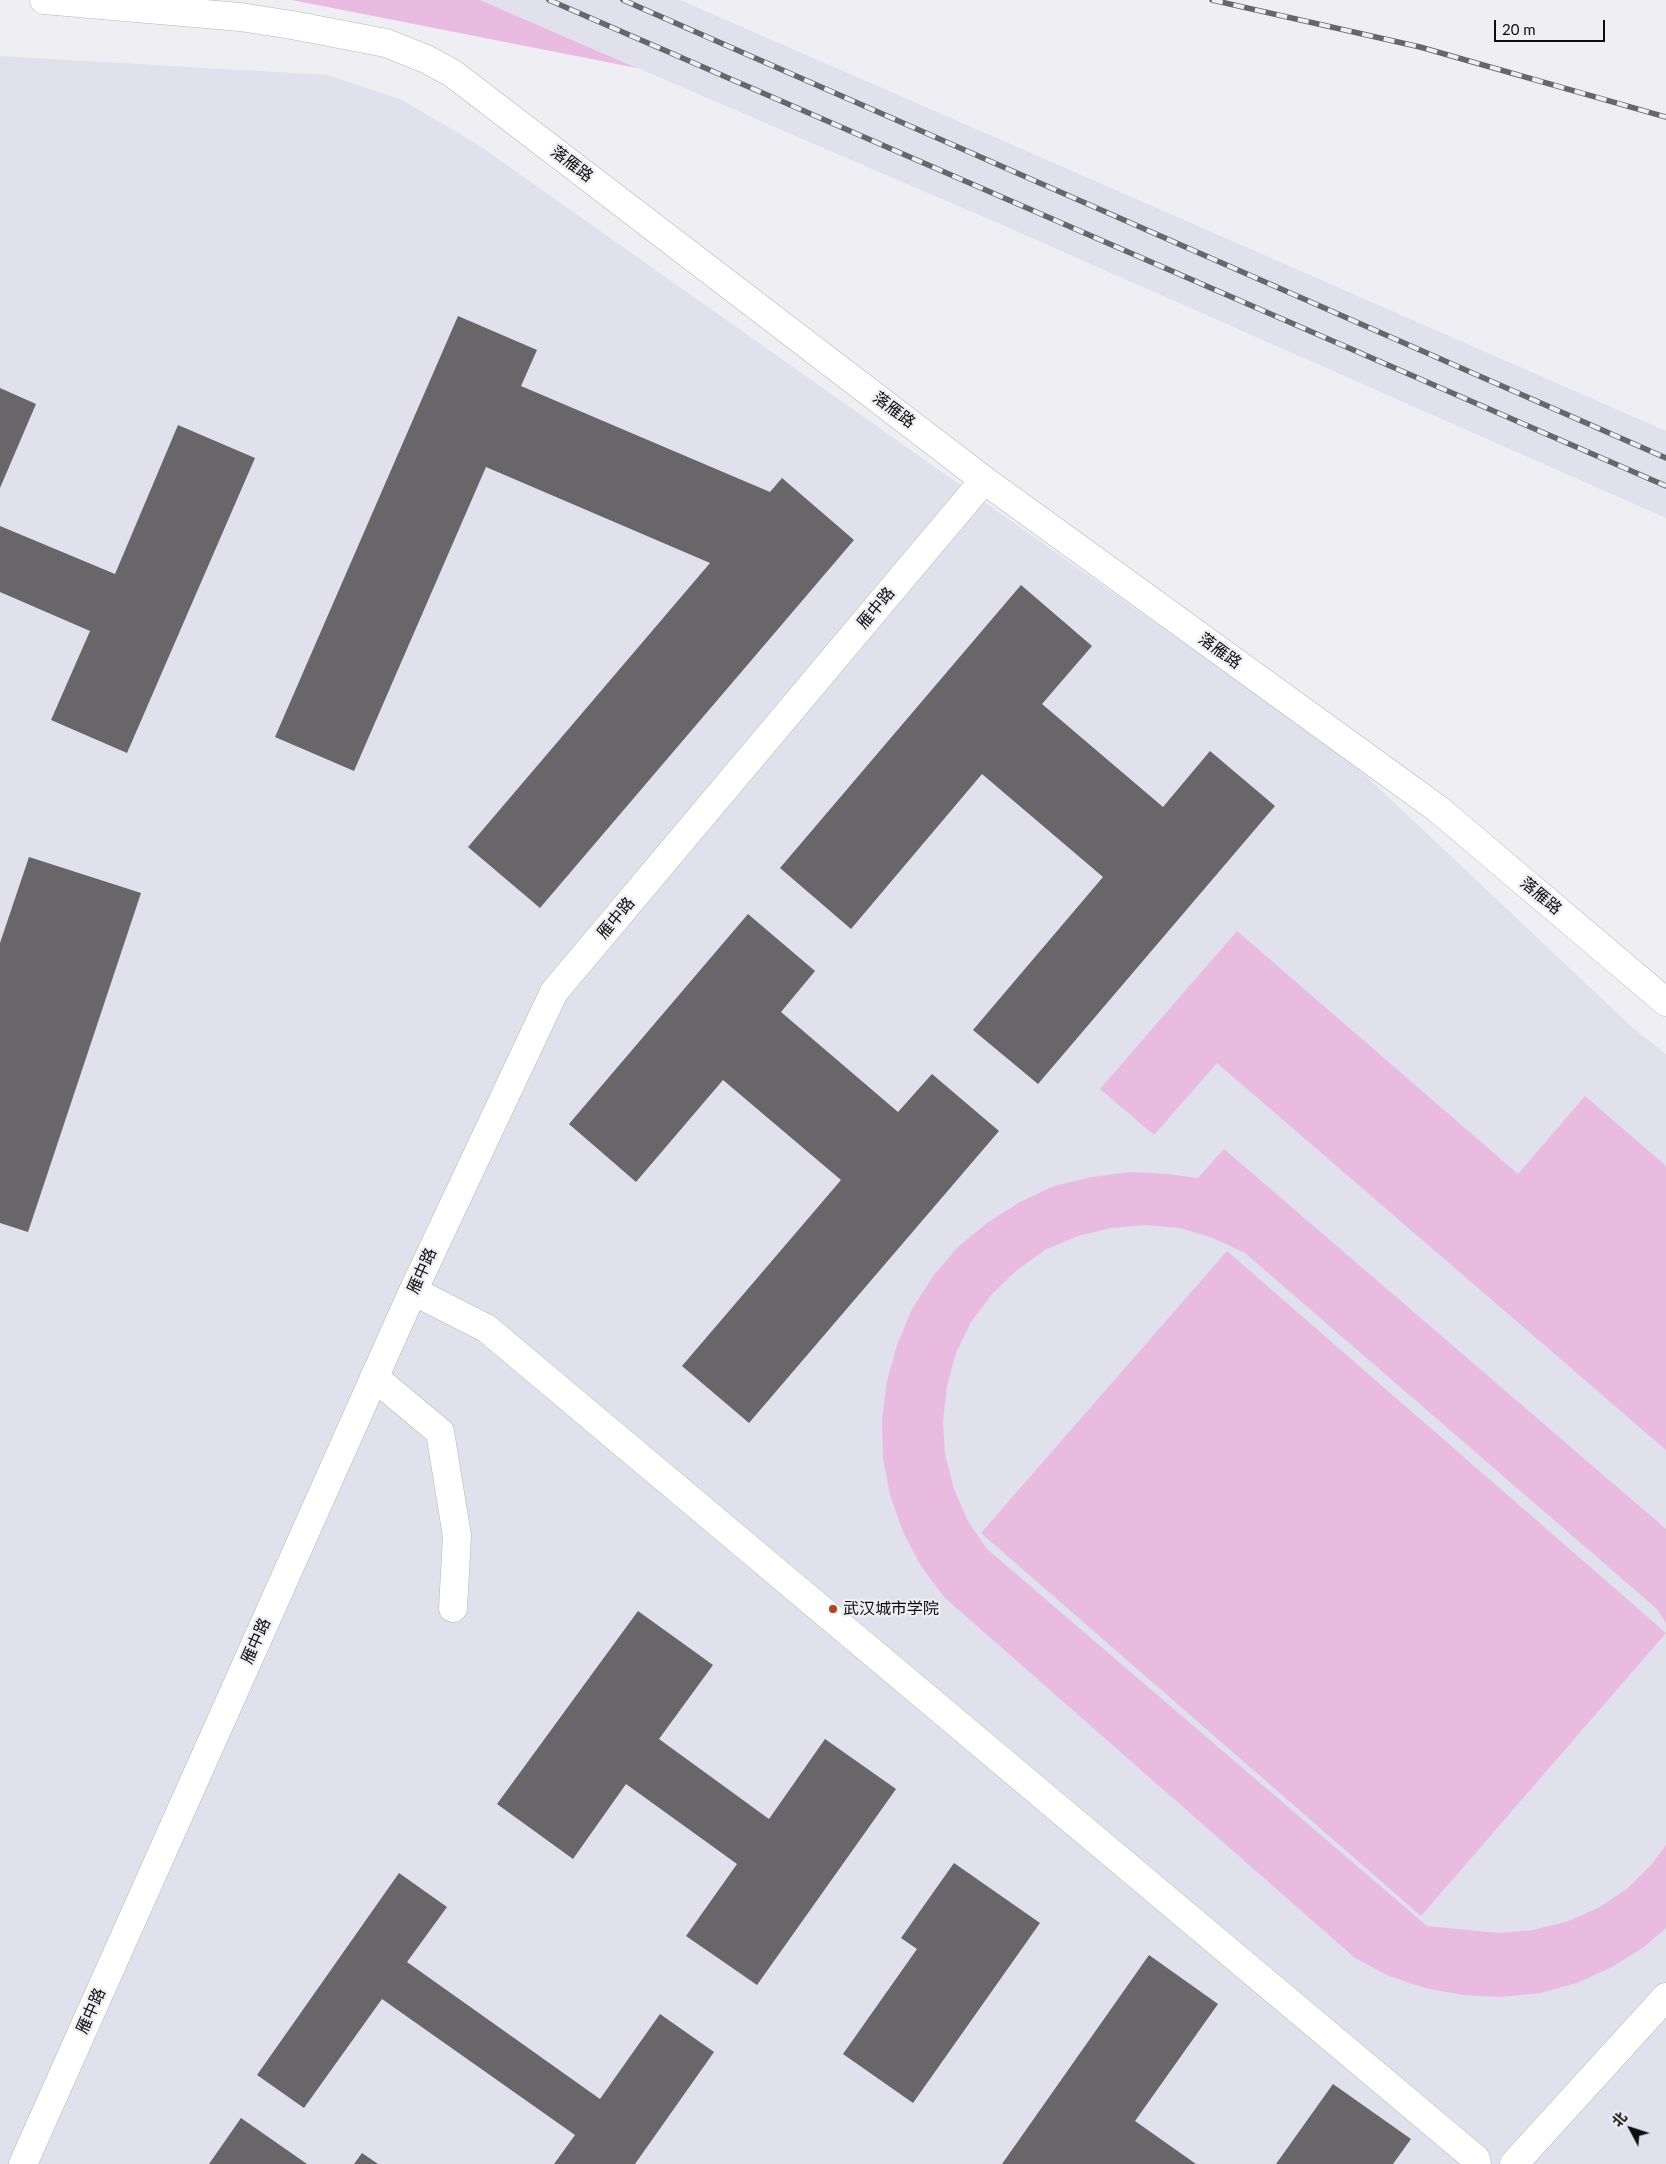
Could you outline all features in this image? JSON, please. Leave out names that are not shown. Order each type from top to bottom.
[{"type":"street","name":"落雁路","points":[[44,0],[240,17],[292,25],[386,43],[426,59],[452,73],[984,480],[1438,809],[1666,1002]]},
{"type":"street","name":"雁中路","points":[[23,2164],[413,1291],[554,992],[984,480]]},
{"type":"street","points":[[413,1291],[486,1328],[1469,2153],[1476,2159],[1477,2164]]},
{"type":"street","points":[[374,1378],[440,1432],[457,1536],[453,1608]]},
{"type":"street","points":[[1514,2164],[1666,1997]]},
{"type":"shaded area","points":[[292,0],[480,0],[637,68]]},
{"type":"shaded area","points":[[480,0],[680,0],[1031,153],[1666,431],[1666,518],[1007,227]]},
{"type":"shaded area","name":"武汉城市学院","points":[[0,56],[327,75],[402,100],[477,144],[1347,758],[1634,1029],[1666,1054],[1666,2164],[0,2164]]},
{"type":"shaded area","points":[[1237,931],[1518,1174],[1585,1096],[1666,1166],[1666,1450],[1217,1063],[1154,1135],[1100,1089]]},
{"type":"shaded area","points":[[1224,1149],[1666,1529],[1666,1623],[1657,1609],[1245,1253],[1213,1238],[1180,1228],[1146,1225],[1111,1228],[1078,1236],[1045,1250],[1017,1270],[992,1294],[971,1322],[956,1353],[947,1386],[943,1421],[945,1455],[954,1489],[968,1521],[987,1549],[1427,1926],[1498,1933],[1533,1930],[1566,1922],[1598,1908],[1627,1889],[1652,1864],[1666,1845],[1666,1928],[1644,1947],[1612,1967],[1577,1983],[1540,1993],[1501,1997],[1463,1995],[1425,1988],[1389,1976],[1355,1958],[944,1597],[921,1566],[903,1532],[890,1495],[883,1458],[882,1420],[887,1381],[897,1345],[912,1309],[933,1276],[958,1247],[987,1223],[1020,1202],[1054,1186],[1092,1177],[1130,1172],[1198,1178]]},
{"type":"shaded area","points":[[1227,1251],[1666,1633],[1421,1916],[981,1533]]},
{"type":"building","points":[[458,316],[537,350],[521,386],[770,492],[782,478],[854,540],[540,908],[468,847],[710,563],[486,467],[354,771],[275,737]]},
{"type":"building","points":[[0,388],[36,404],[0,488]]},
{"type":"building","points":[[178,425],[255,458],[127,753],[51,720],[90,631],[0,592],[0,526],[115,574]]},
{"type":"building","points":[[1021,585],[1092,646],[1042,704],[1163,807],[1210,751],[1275,806],[1038,1084],[973,1030],[1103,877],[982,774],[851,929],[780,868]]},
{"type":"building","points":[[29,857],[141,893],[28,1232],[0,1223],[0,943]]},
{"type":"building","points":[[748,914],[815,971],[781,1012],[898,1112],[932,1074],[999,1131],[749,1423],[682,1366],[841,1180],[723,1080],[636,1182],[569,1124]]},
{"type":"building","points":[[638,1611],[713,1665],[659,1739],[769,1819],[825,1739],[896,1789],[757,1985],[686,1936],[737,1864],[626,1784],[573,1859],[497,1804]]},
{"type":"building","points":[[954,1863],[1040,1923],[913,2103],[843,2054],[917,1949],[901,1938]]},
{"type":"building","points":[[399,1873],[447,1907],[407,1962],[600,2099],[660,2014],[714,2052],[635,2164],[554,2164],[575,2135],[382,1999],[304,2108],[257,2075]]},
{"type":"building","points":[[1149,1955],[1218,2004],[1135,2121],[1196,2164],[1002,2164]]},
{"type":"building","points":[[1333,2084],[1411,2139],[1393,2164],[1276,2164]]},
{"type":"building","points":[[241,2118],[307,2164],[209,2164]]},
{"type":"building","points":[[362,2153],[378,2164],[354,2164]]},
{"type":"railway","points":[[549,0],[1666,486]]},
{"type":"railway","points":[[623,0],[1666,458]]},
{"type":"railway","points":[[1212,0],[1420,47],[1666,117]]},
{"type":"place","name":"武汉城市学院","points":[[833,1609]]}]
